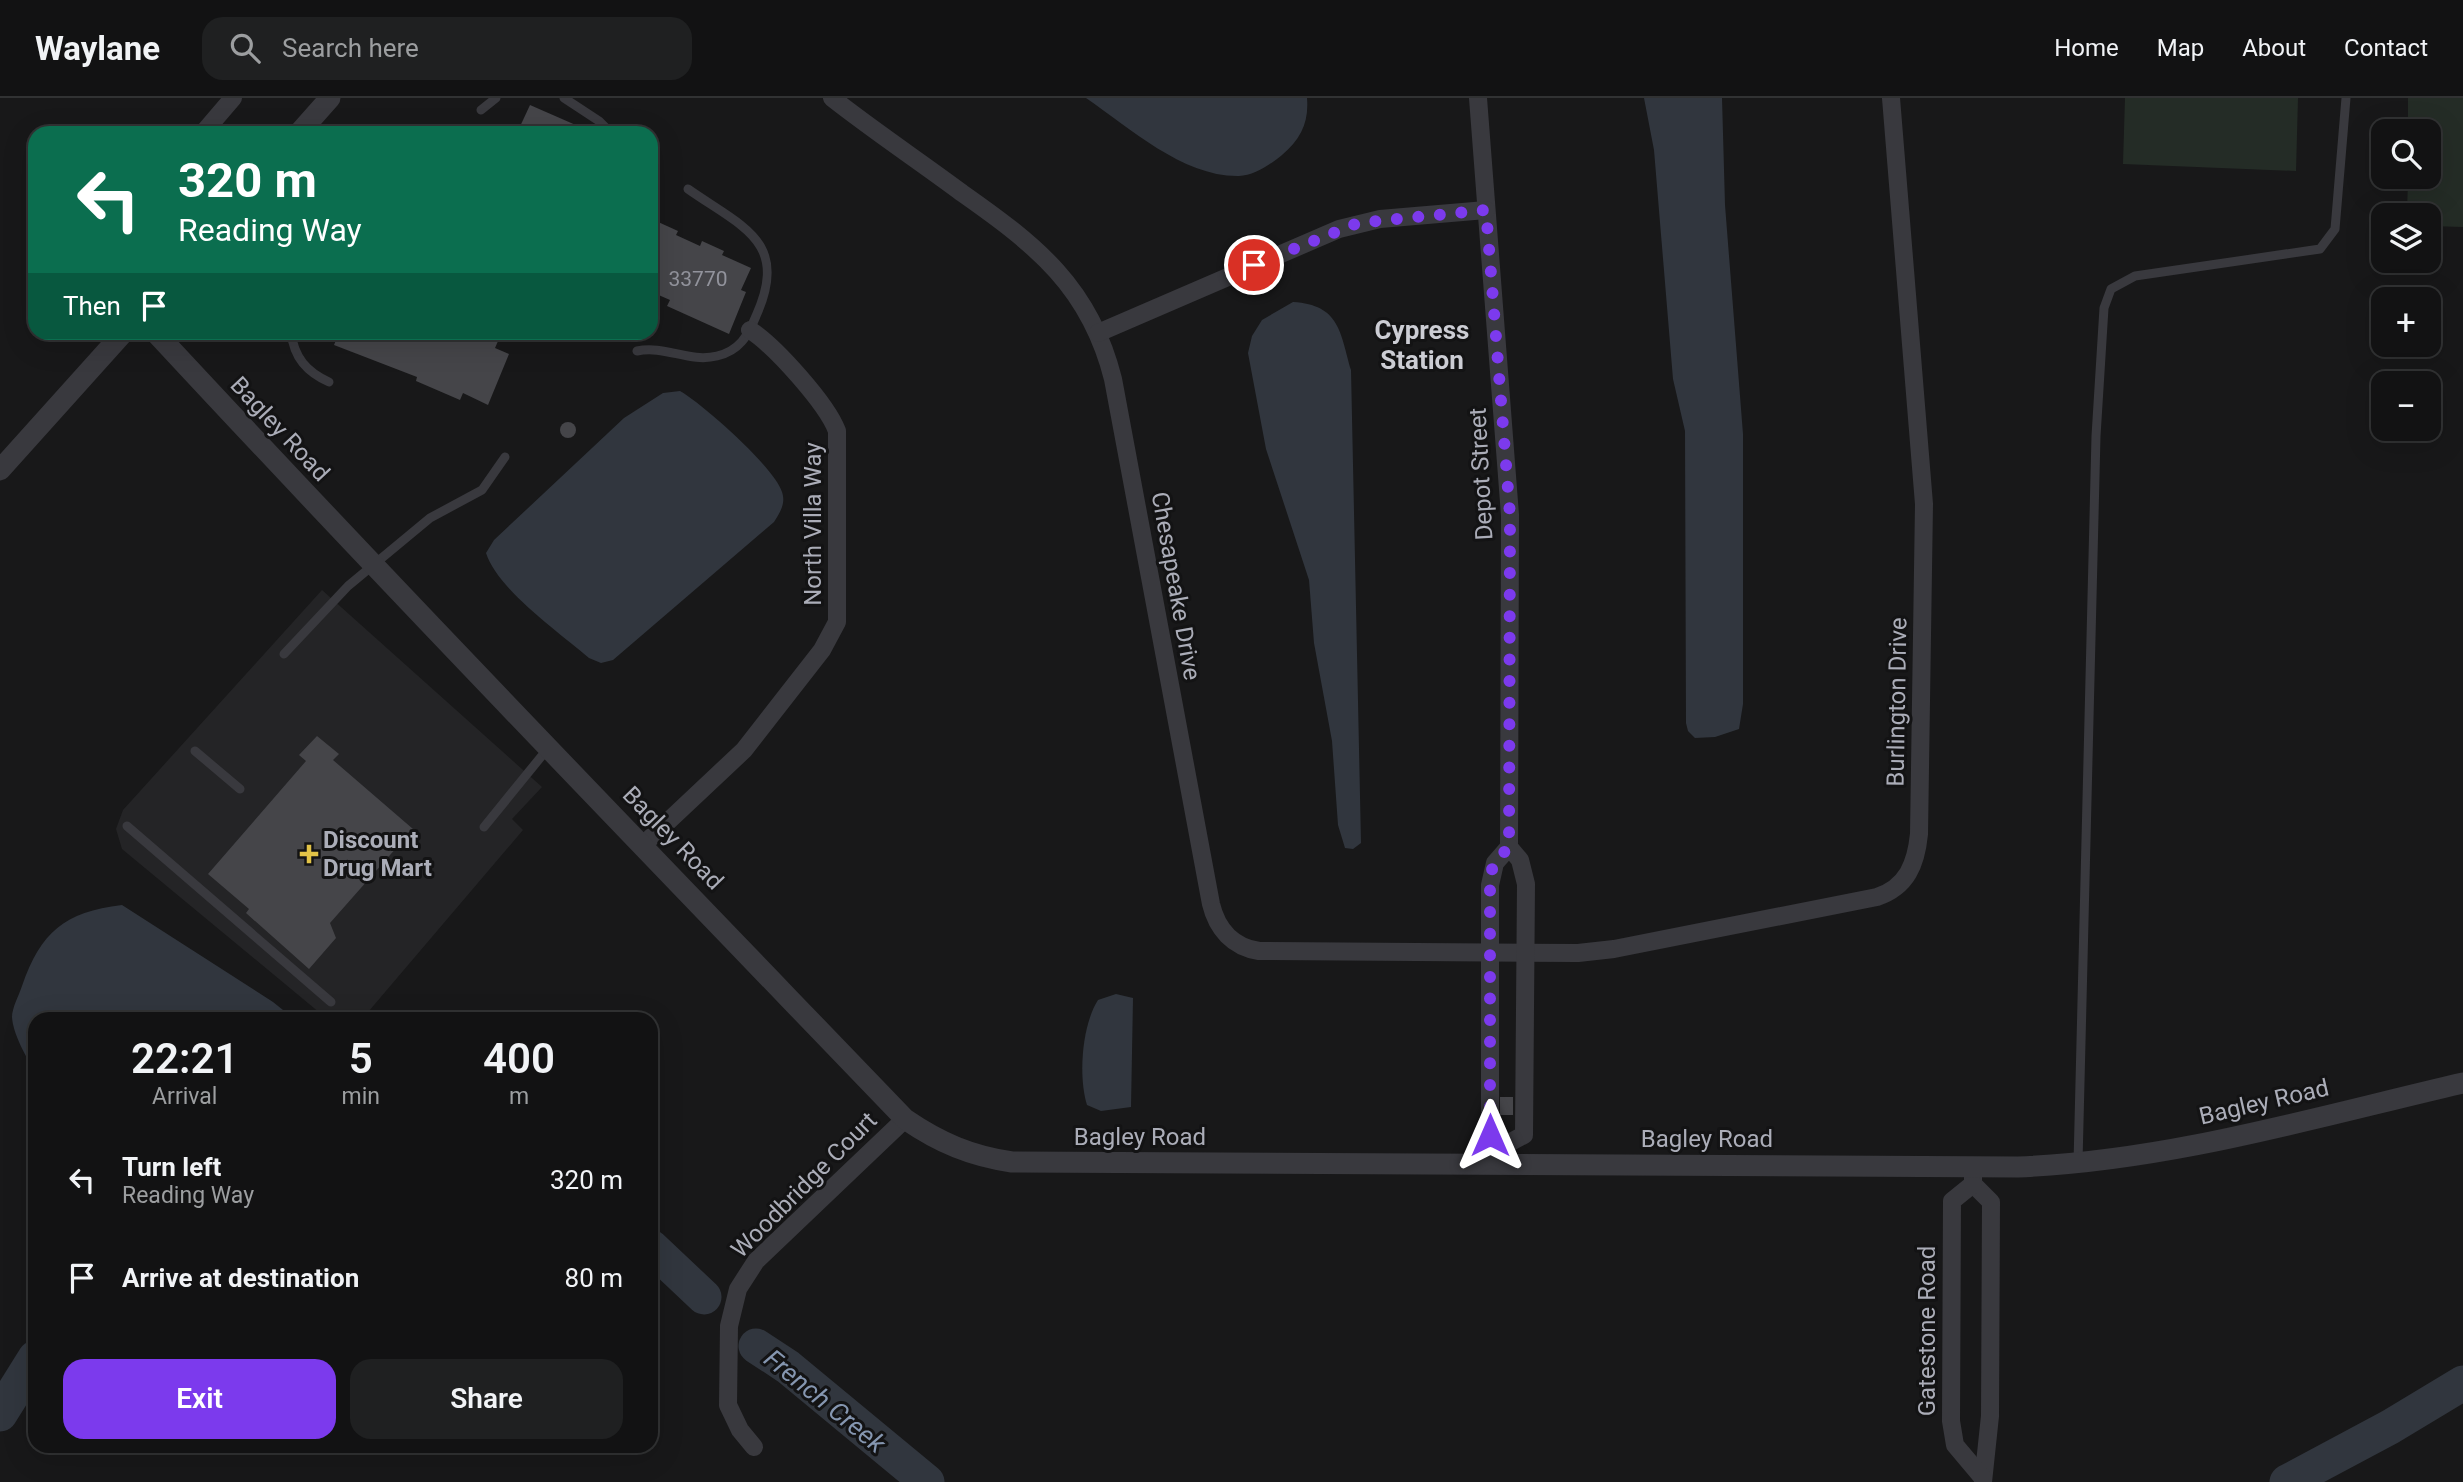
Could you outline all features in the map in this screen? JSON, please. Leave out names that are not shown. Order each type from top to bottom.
[{"type":"street","points":[[209,126],[233,98]]},
{"type":"street","points":[[305,126],[330,98]]},
{"type":"street","name":"Chesapeake Drive","points":[[832,98],[1038,249],[1072,288],[1098,332],[1113,379],[1206,881],[1218,925],[1237,943],[1259,951],[1490,952]]},
{"type":"street","name":"Depot Street","points":[[1478,98],[1510,515],[1509,847],[1520,860],[1526,884],[1524,1135],[1506,1154]]},
{"type":"street","name":"Burlington Drive","points":[[1490,952],[1578,953],[1615,949],[1877,897],[1895,889],[1912,868],[1919,834],[1924,505],[1891,98]]},
{"type":"street","points":[[1098,332],[1339,229],[1380,219],[1486,210]]},
{"type":"street","name":"North Villa Way","points":[[643,845],[737,758],[822,650],[837,622],[837,431],[829,413],[772,349],[750,330]]},
{"type":"street","points":[[0,470],[117,340]]},
{"type":"street","name":"Bagley Road","points":[[162,340],[372,567],[549,747],[905,1119],[933,1138],[963,1152],[1012,1163],[1506,1154],[1973,1175],[2078,1165],[2177,1149],[2463,1083]]},
{"type":"street","points":[[1506,1154],[1490,1135],[1490,876],[1494,863],[1509,847]]},
{"type":"street","name":"Woodbridge Court","points":[[754,1447],[740,1430],[728,1405],[729,1326],[738,1289],[756,1261],[905,1119]]},
{"type":"street","name":"Gatestone Road","points":[[1973,1175],[1991,1202],[1990,1416],[1982,1480],[1955,1445],[1949,1399],[1952,1201],[1973,1175]]},
{"type":"lane","points":[[481,110],[496,98]]},
{"type":"lane","points":[[564,98],[602,126]]},
{"type":"lane","points":[[2078,1165],[2096,436],[2104,308],[2111,289],[2135,276],[2320,249],[2335,229],[2346,98]]},
{"type":"lane","points":[[638,351],[659,348],[708,358],[737,347],[750,330],[767,288],[766,255],[745,229],[688,189]]},
{"type":"lane","points":[[294,340],[299,359],[315,375],[329,383]]},
{"type":"lane","points":[[284,653],[348,586],[430,518],[482,490],[505,457]]},
{"type":"lane","points":[[484,827],[549,747]]},
{"type":"lane","points":[[195,751],[240,789]]},
{"type":"lane","points":[[127,826],[331,1002]]},
{"type":"shaded area","points":[[1086,98],[1307,98],[1307,115],[1299,136],[1289,149],[1262,169],[1239,176],[1218,174],[1178,160]]},
{"type":"shaded area","points":[[1644,98],[1722,98],[1725,205],[1743,434],[1743,704],[1739,729],[1715,737],[1695,738],[1688,731],[1686,723],[1685,431],[1673,379],[1654,150]]},
{"type":"shaded area","points":[[2125,98],[2298,98],[2296,171],[2123,164]]},
{"type":"shaded area","points":[[2408,98],[2463,98],[2463,227],[2441,226],[2441,203],[2407,203],[2408,189],[2441,189],[2441,119],[2408,119]]},
{"type":"shaded area","points":[[1293,302],[1320,309],[1336,323],[1351,370],[1361,843],[1353,849],[1345,848],[1338,825],[1332,741],[1314,643],[1309,580],[1266,449],[1248,353],[1252,336],[1262,320]]},
{"type":"shaded area","points":[[680,391],[721,422],[753,453],[777,481],[783,504],[774,522],[613,660],[601,663],[589,658],[516,596],[493,567],[486,553],[494,540],[624,418],[663,393]]},
{"type":"shaded area","points":[[322,590],[542,787],[512,819],[523,830],[368,1012],[319,1012],[122,849],[116,829],[123,810]]},
{"type":"shaded area","points":[[122,905],[286,1012],[28,1012],[28,1059],[17,1038],[12,1017],[29,967],[47,938],[57,928],[70,919],[102,908]]},
{"type":"shaded area","points":[[1116,994],[1133,998],[1131,1107],[1101,1111],[1087,1105],[1083,1080],[1083,1051],[1088,1023],[1098,1000]]},
{"type":"building","points":[[530,105],[578,126],[520,126]]},
{"type":"building","points":[[658,222],[678,231],[676,235],[700,246],[702,241],[724,251],[722,255],[751,268],[741,290],[746,292],[729,334],[667,306],[670,300],[658,295]]},
{"type":"building","points":[[336,340],[498,340],[495,348],[509,354],[488,405],[463,393],[460,400],[416,381],[417,377],[334,345]]},
{"type":"building","points":[[565,422],[571,422],[576,430],[574,436],[565,438],[560,433],[560,427]]},
{"type":"building","points":[[317,736],[339,754],[333,760],[413,829],[330,923],[336,938],[309,969],[246,913],[249,909],[208,874],[306,761],[299,755]]},
{"type":"building","points":[[1500,1097],[1513,1097],[1513,1115],[1500,1115]]},
{"type":"waterway","name":"French Creek","points":[[658,1254],[704,1297]]},
{"type":"waterway","name":"French Creek","points":[[756,1346],[788,1367],[927,1482]]},
{"type":"waterway","name":"French Creek","points":[[0,1414],[28,1369]]},
{"type":"waterway","name":"French Creek","points":[[2287,1482],[2390,1427],[2463,1383]]},
{"type":"place","name":"Discount Drug Mart","points":[[309,854]]},
{"type":"district","name":"Cypress Station","points":[[1422,345]]},
{"type":"route","points":[[1254,265],[1325,234],[1358,223],[1411,215],[1486,210],[1510,515],[1509,847],[1494,863],[1490,876],[1490,1135]]}]
